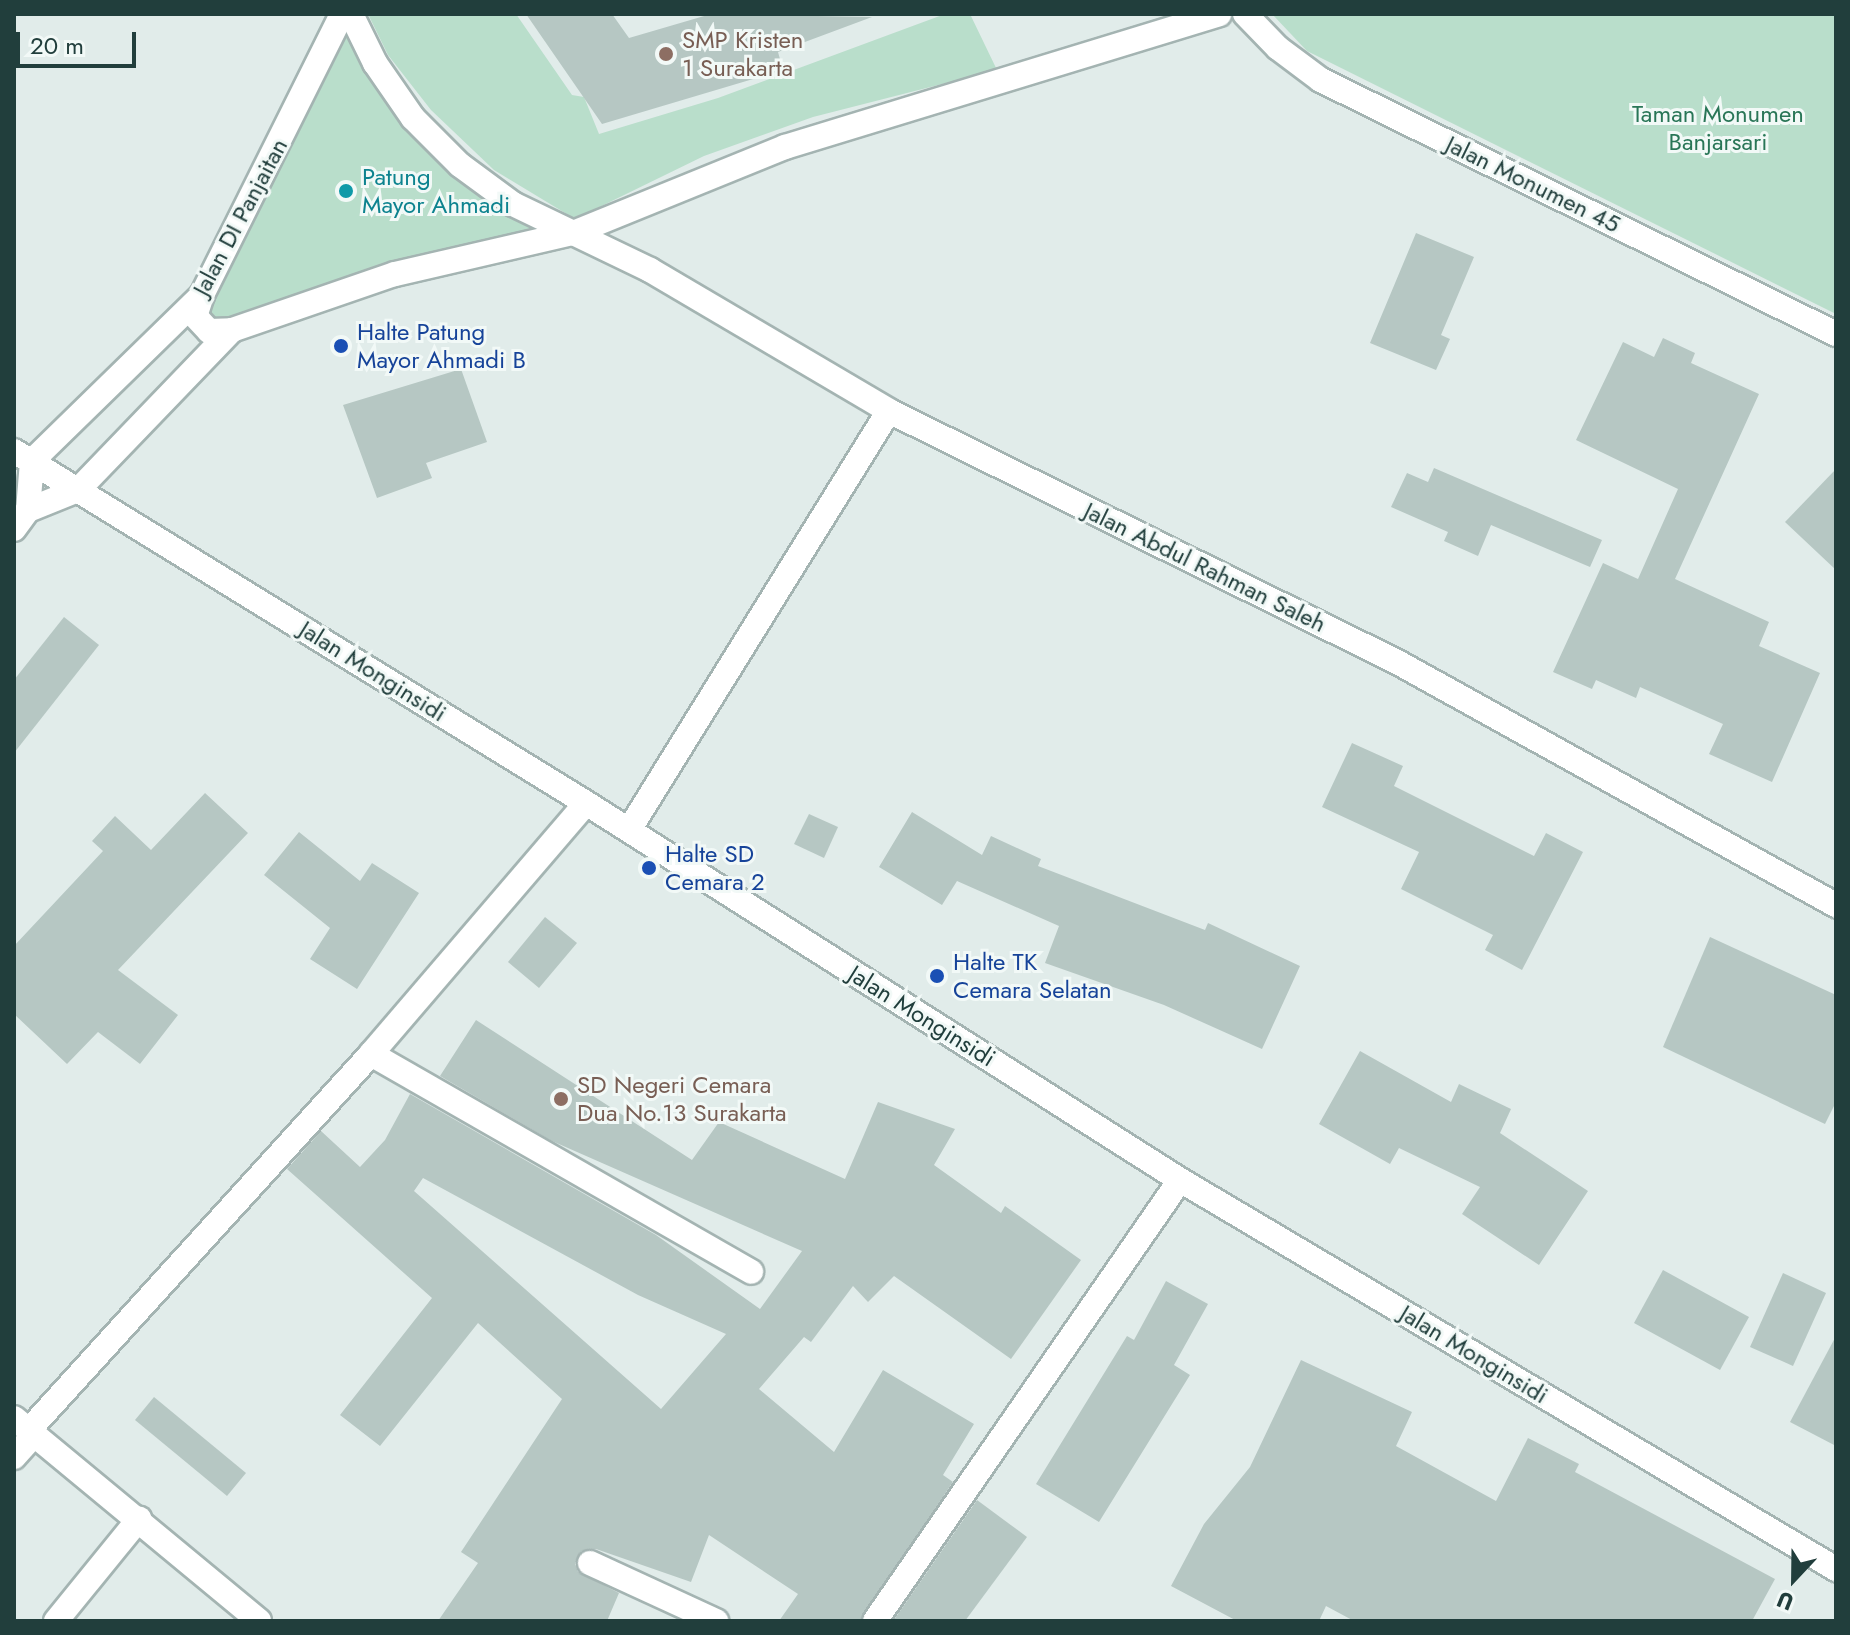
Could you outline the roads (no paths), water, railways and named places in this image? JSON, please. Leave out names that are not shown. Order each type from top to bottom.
[{"type":"main road","name":"Jalan DI Panjaitan","points":[[23,456],[202,295],[342,14]]},
{"type":"main road","name":"Jalan Abdul Rahman Saleh","points":[[351,14],[375,63],[413,118],[460,165],[513,204],[650,270],[889,411],[1399,663],[1836,905]]},
{"type":"main road","points":[[202,295],[195,316],[209,331],[232,330],[395,274],[573,233],[785,147],[1219,14]]},
{"type":"main road","name":"Jalan Monumen 45","points":[[1245,14],[1278,48],[1321,80],[1836,334]]},
{"type":"main road","points":[[23,456],[21,520],[78,490],[232,330]]},
{"type":"main road","points":[[629,830],[889,411]]},
{"type":"main road","name":"Jalan Monginsidi","points":[[23,456],[586,803],[1180,1180],[1836,1569]]},
{"type":"main road","points":[[14,1457],[26,1427],[371,1054],[586,803]]},
{"type":"main road","points":[[371,1054],[751,1272]]},
{"type":"main road","points":[[875,1621],[1180,1180]]},
{"type":"main road","points":[[26,1427],[139,1519],[243,1616]]},
{"type":"main road","points":[[56,1621],[139,1519]]},
{"type":"main road","points":[[590,1563],[716,1621]]},
{"type":"place","name":"SMP Kristen 1 Surakarta","points":[[666,54]]},
{"type":"place","name":"Patung Mayor Ahmadi","points":[[346,191]]},
{"type":"place","name":"Halte Patung Mayor Ahmadi B","points":[[341,346]]},
{"type":"place","name":"Halte SD Cemara 2","points":[[649,868]]},
{"type":"place","name":"Halte TK Cemara Selatan","points":[[937,976]]},
{"type":"place","name":"SD Negeri Cemara Dua No.13 Surakarta","points":[[561,1099]]},
{"type":"park label","name":"Taman Monumen Banjarsari","points":[[1718,128]]}]
